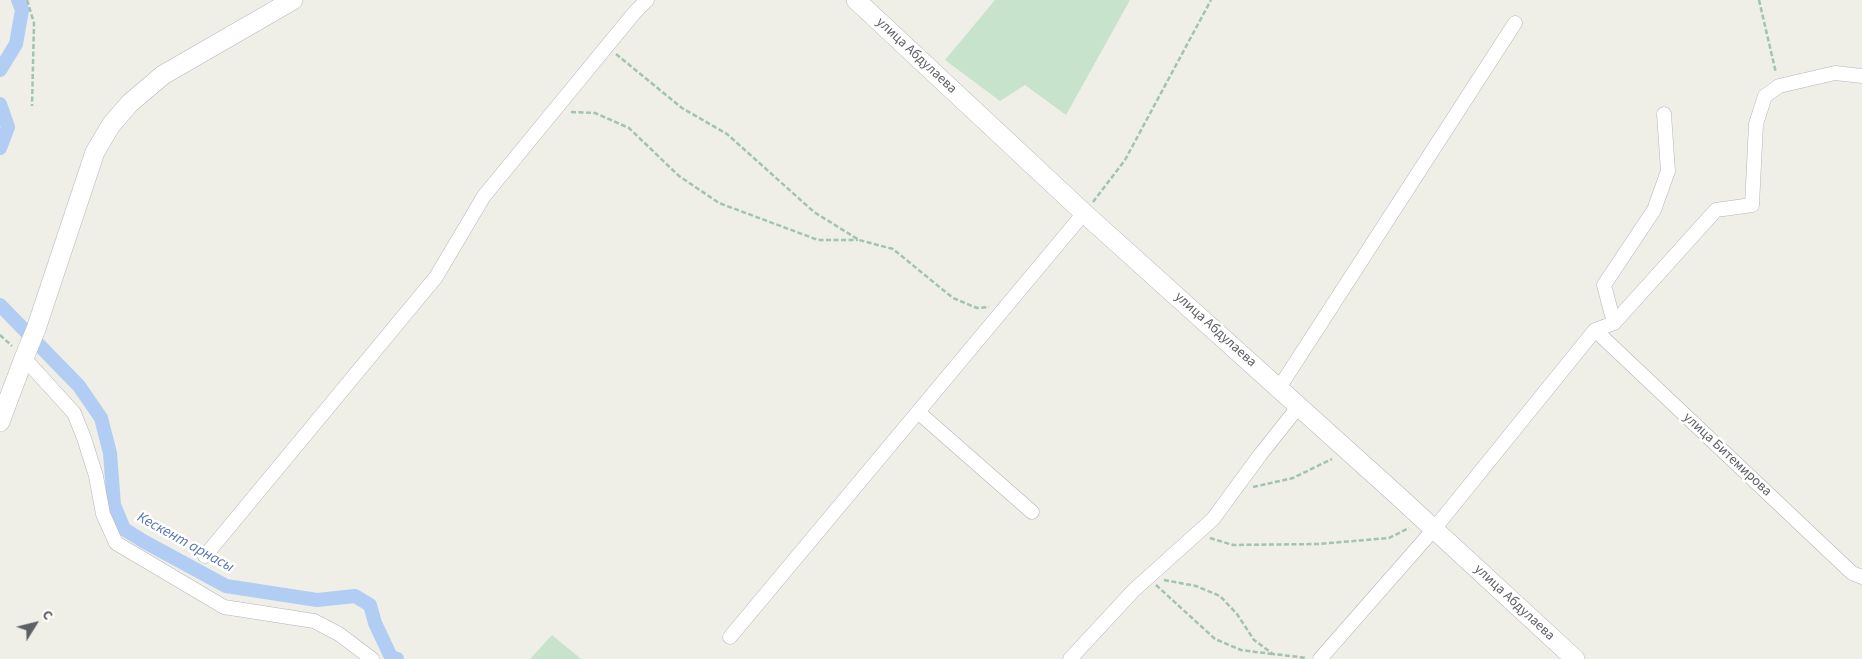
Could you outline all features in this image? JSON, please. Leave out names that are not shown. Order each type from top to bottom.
[{"type":"main road","points":[[0,422],[95,152],[111,125],[130,103],[163,75],[293,0]]},
{"type":"main road","name":"улица Абдулаева","points":[[856,0],[1084,213],[1349,451],[1575,659]]},
{"type":"street","points":[[205,556],[436,277],[484,196],[635,12],[647,0]]},
{"type":"street","points":[[1279,388],[1514,23]]},
{"type":"street","points":[[1315,658],[1595,330],[1614,323],[1716,210],[1752,205],[1756,124],[1765,96],[1779,86],[1835,73],[1862,76]]},
{"type":"street","points":[[1614,323],[1604,286],[1654,210],[1668,171],[1664,114]]},
{"type":"street","points":[[730,637],[1084,213]]},
{"type":"street","name":"улица Битемирова","points":[[1595,330],[1852,573],[1862,578]]},
{"type":"street","points":[[29,344],[74,413],[96,476],[103,514],[116,543],[224,607],[314,621],[339,634],[372,659]]},
{"type":"street","points":[[1070,659],[1134,590],[1213,519],[1299,406]]},
{"type":"street","points":[[918,412],[1032,512]]},
{"type":"path","points":[[27,0],[34,23],[32,106]]},
{"type":"path","points":[[1084,213],[1125,160],[1211,0]]},
{"type":"path","points":[[1759,0],[1779,86]]},
{"type":"path","points":[[607,47],[682,108],[728,134],[814,212],[859,240]]},
{"type":"path","points":[[554,111],[595,113],[629,128],[679,176],[718,203],[818,240],[859,240],[893,249],[953,298],[977,308],[1007,305]]},
{"type":"path","points":[[1235,492],[1293,478],[1349,451]]},
{"type":"path","points":[[1197,534],[1233,545],[1318,544],[1389,538],[1429,525]]},
{"type":"path","points":[[1148,578],[1196,586],[1220,596],[1237,614],[1254,640],[1273,654]]},
{"type":"path","points":[[1148,578],[1215,639],[1241,650],[1315,658]]},
{"type":"green space","points":[[995,0],[1130,0],[1066,115],[1025,85],[1000,101],[945,60]]},
{"type":"green space","points":[[552,635],[581,659],[530,659]]},
{"type":"waterway","name":"Кескент арнасы","points":[[0,70],[16,44],[22,10],[18,0]]},
{"type":"waterway","name":"Кескент арнасы","points":[[0,104],[8,127],[0,148]]},
{"type":"waterway","name":"Кескент арнасы","points":[[0,305],[79,386],[101,418],[110,453],[114,505],[124,529],[226,586],[317,600],[355,596],[370,605],[375,623],[391,657],[397,659]]}]
